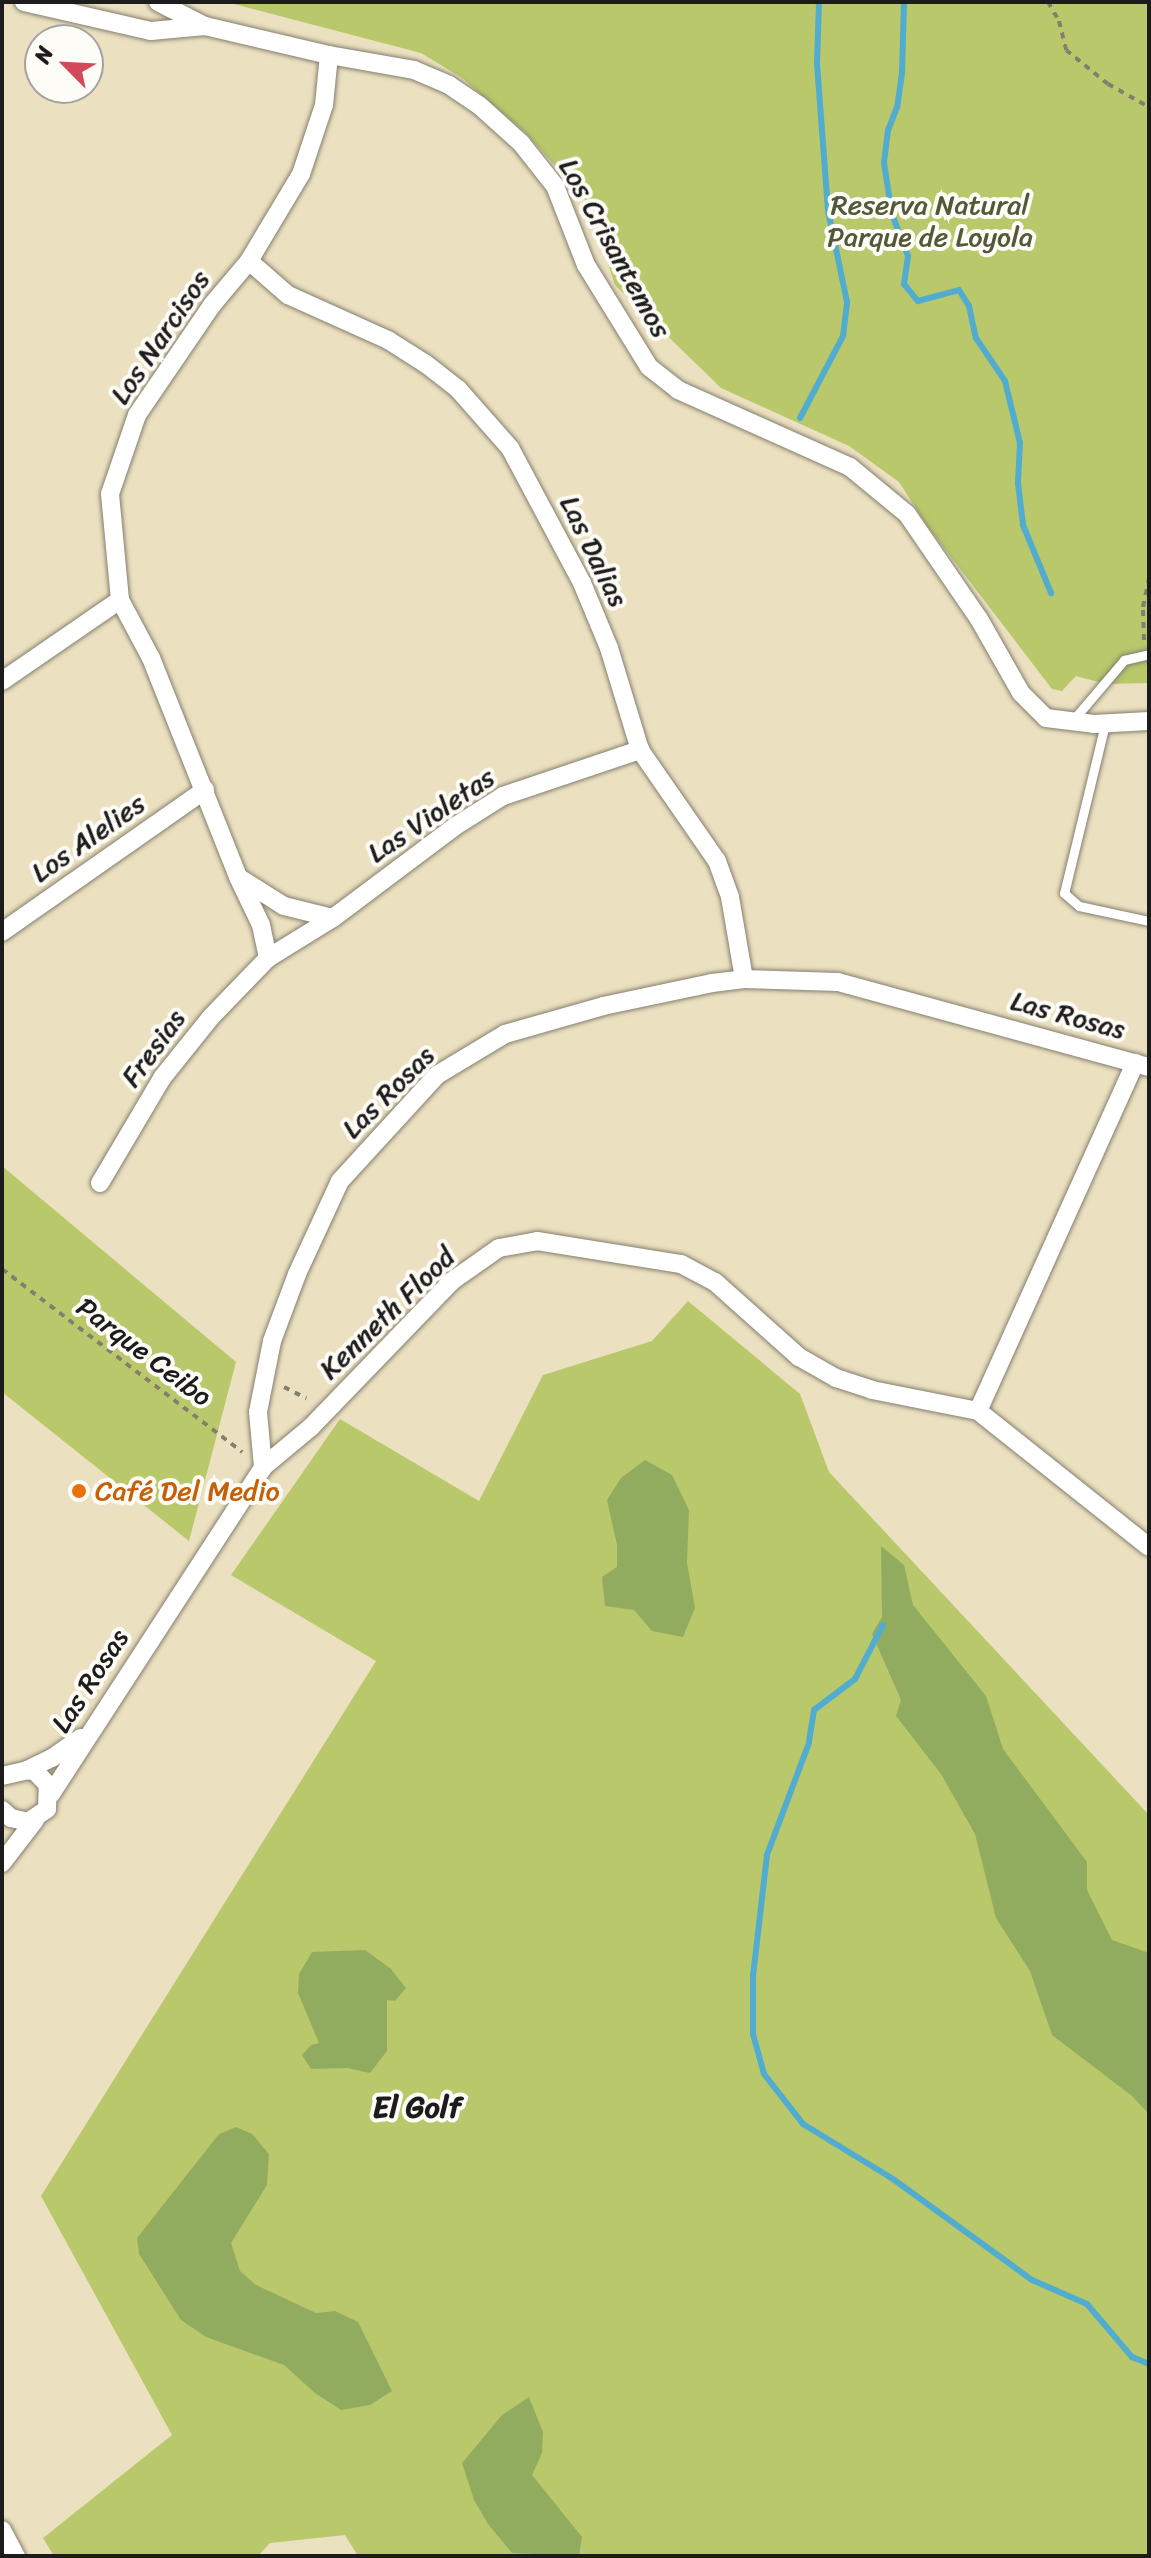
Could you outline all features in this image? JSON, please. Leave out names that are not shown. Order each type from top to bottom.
[{"type":"street","name":"Los Crisantemos","points":[[24,2],[151,31],[205,26]]},
{"type":"street","name":"Los Crisantemos","points":[[158,2],[205,26],[329,55],[414,70],[449,85],[480,106],[521,143],[555,186],[586,265],[649,367],[678,390],[850,467],[907,514],[979,619],[1021,693],[1046,718],[1105,724],[1149,721]]},
{"type":"street","name":"Los Narcisos","points":[[268,958],[261,925],[238,877],[151,658],[120,600],[110,494],[137,415],[212,305],[249,261],[301,174],[324,105],[329,55]]},
{"type":"street","name":"Las Dalias","points":[[249,261],[288,295],[388,340],[426,364],[458,389],[510,448],[582,583],[609,648],[640,750],[717,861],[730,897],[744,979]]},
{"type":"street","points":[[2,681],[120,600]]},
{"type":"street","name":"Las Violetas","points":[[268,958],[333,918],[454,827],[503,796],[640,750]]},
{"type":"street","name":"Los Alelies","points":[[2,932],[205,790]]},
{"type":"street","points":[[238,877],[284,906],[333,918]]},
{"type":"street","name":"Fresias","points":[[100,1183],[162,1078],[211,1017],[268,958]]},
{"type":"street","name":"Las Rosas","points":[[35,1820],[47,1809],[51,1794],[90,1731],[263,1467],[258,1412],[272,1341],[297,1274],[340,1181],[437,1075],[505,1034],[603,1006],[744,979],[838,982],[1142,1065]]},
{"type":"street","points":[[978,1411],[1142,1065]]},
{"type":"street","name":"Kenneth Flood","points":[[263,1467],[311,1427],[452,1281],[499,1248],[537,1241],[681,1264],[715,1282],[799,1357],[836,1378],[872,1390],[978,1411],[1149,1547]]},
{"type":"street","points":[[11,1776],[52,1758],[90,1731]]},
{"type":"street","points":[[11,1776],[43,1778],[51,1794]]},
{"type":"street","points":[[3,1810],[19,1821],[35,1820]]},
{"type":"street","points":[[3,1810],[5,1858]]},
{"type":"street","points":[[5,1858],[35,1820]]},
{"type":"street","points":[[2,2530],[16,2556]]},
{"type":"lane","points":[[1073,722],[1124,660],[1147,655]]},
{"type":"lane","points":[[1105,724],[1064,893],[1079,906],[1149,921]]},
{"type":"path","points":[[1048,2],[1059,21],[1066,50],[1108,84],[1149,107]]},
{"type":"path","points":[[1147,655],[1143,607],[1149,579]]},
{"type":"path","name":"Parque Ceibo","points":[[2,1269],[263,1467]]},
{"type":"path","points":[[284,1387],[306,1398]]},
{"type":"green space","name":"Reserva Natural Parque de Loyola","points":[[226,2],[1149,2],[1149,683],[1106,684],[1076,676],[1062,691],[1052,689],[928,527],[899,482],[849,446],[721,388],[615,285],[588,203],[526,133],[462,78],[421,53]]},
{"type":"green space","points":[[2,1166],[236,1362],[189,1541],[2,1392]]},
{"type":"green space","points":[[688,1301],[800,1394],[829,1472],[1149,1815],[1149,2556],[358,2556],[345,2535],[270,2543],[258,2556],[54,2556],[43,2538],[172,2435],[41,2196],[376,1661],[231,1575],[340,1419],[479,1501],[543,1375],[652,1341]]},
{"type":"green space","points":[[645,1460],[672,1475],[689,1510],[687,1563],[695,1608],[683,1637],[652,1631],[634,1610],[605,1606],[602,1577],[617,1567],[617,1545],[607,1500],[621,1478]]},
{"type":"green space","points":[[881,1546],[904,1565],[913,1605],[986,1696],[1003,1749],[1087,1862],[1087,1890],[1112,1940],[1149,1953],[1149,2114],[1132,2096],[1052,2035],[1030,1971],[996,1918],[975,1834],[941,1774],[896,1716],[901,1700],[872,1634],[882,1617]]},
{"type":"green space","points":[[365,1950],[391,1969],[406,1988],[395,2001],[387,2000],[387,2051],[370,2073],[347,2068],[311,2069],[302,2055],[311,2045],[319,2043],[298,1993],[299,1974],[312,1952]]},
{"type":"green space","points":[[236,2127],[252,2134],[269,2154],[267,2185],[231,2243],[240,2271],[256,2285],[316,2313],[335,2311],[358,2322],[392,2391],[370,2405],[341,2410],[315,2393],[284,2365],[206,2337],[181,2320],[139,2254],[137,2238],[219,2134]]},
{"type":"green space","points":[[529,2397],[543,2432],[542,2453],[532,2475],[582,2537],[579,2556],[512,2553],[488,2524],[474,2500],[462,2463],[502,2415]]},
{"type":"waterway","points":[[800,418],[843,336],[847,302],[828,210],[817,63],[819,2]]},
{"type":"waterway","points":[[904,2],[902,73],[897,107],[888,130],[884,163],[892,214],[908,256],[904,284],[918,301],[959,290],[969,306],[976,338],[1005,381],[1020,443],[1018,483],[1023,525],[1051,593]]},
{"type":"waterway","points":[[883,1625],[855,1679],[814,1710],[809,1743],[767,1855],[753,1976],[753,2034],[764,2074],[803,2124],[893,2179],[1032,2280],[1087,2304],[1132,2357],[1149,2364]]},
{"type":"place","name":"Café Del Medio","points":[[79,1491]]},
{"type":"district","name":"El Golf","points":[[417,2107]]}]
